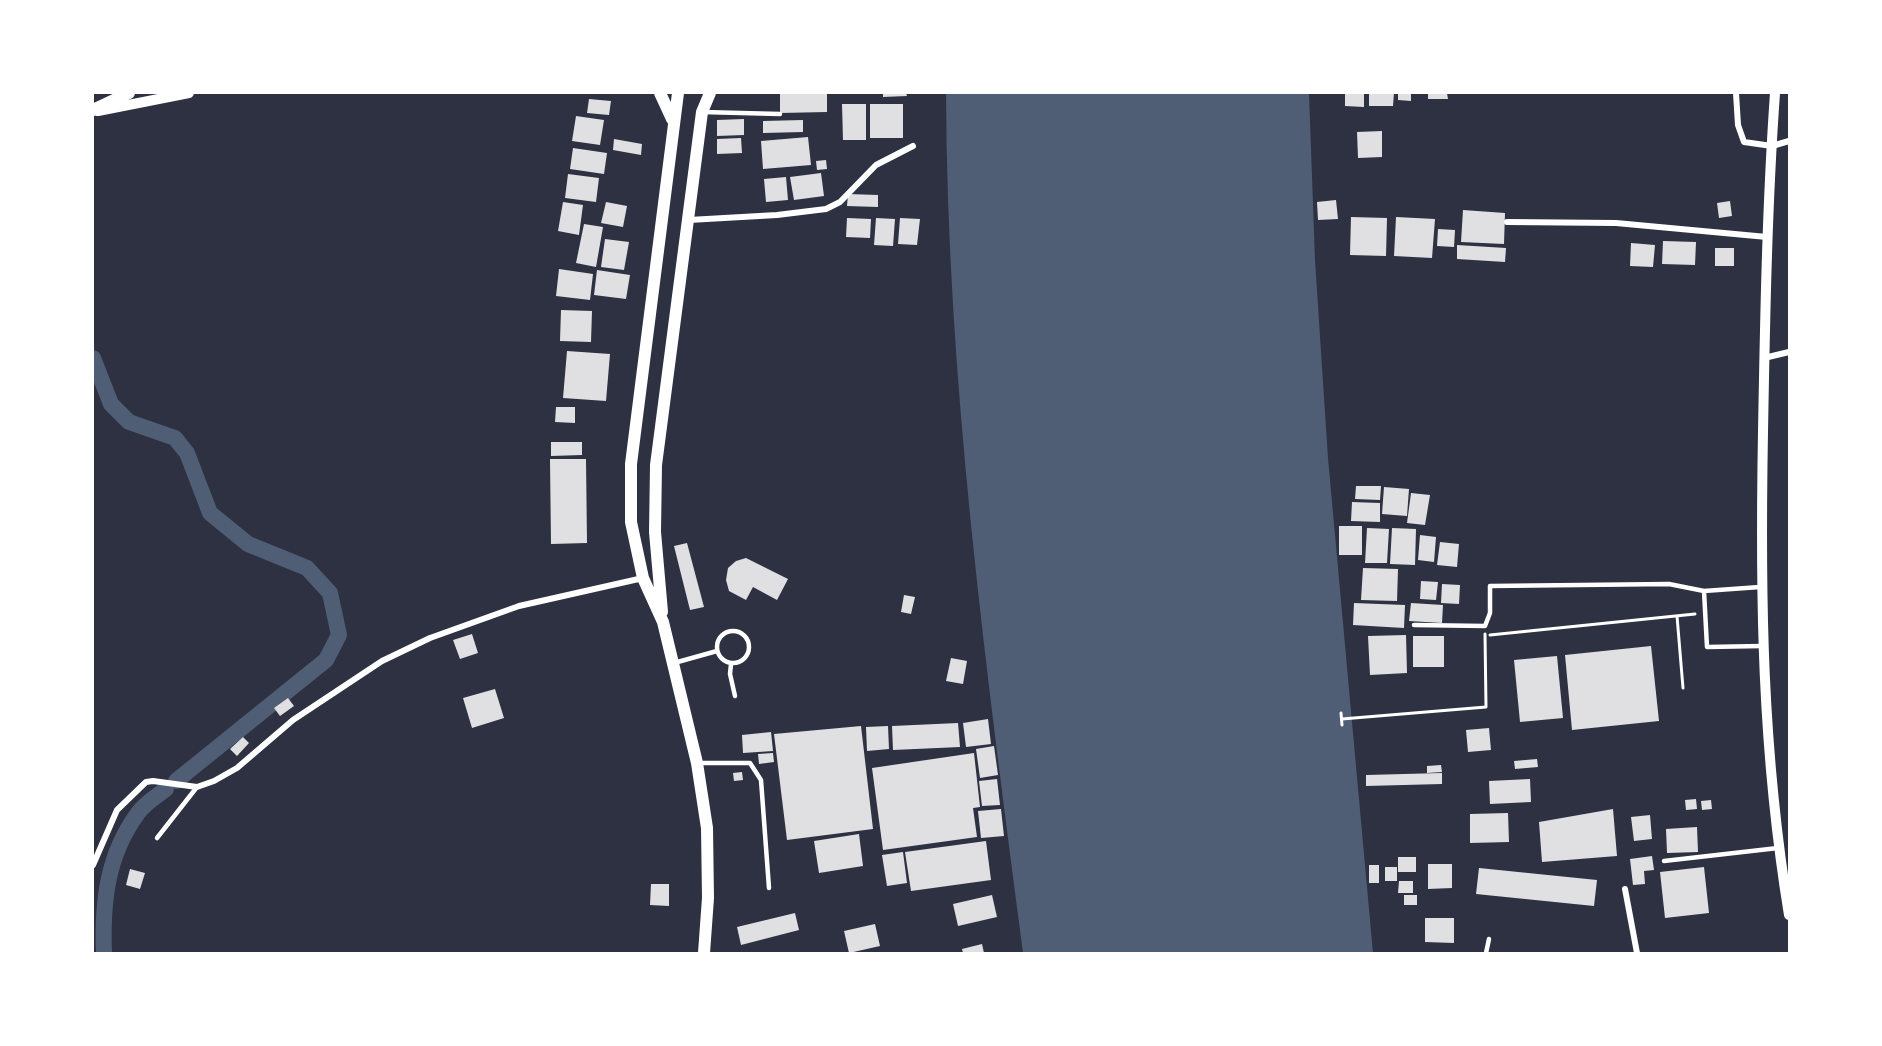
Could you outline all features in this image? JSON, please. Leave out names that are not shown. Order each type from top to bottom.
[{"type":"main road","points":[[93,111],[129,93]]},
{"type":"main road","points":[[660,93],[673,123]]},
{"type":"main road","points":[[678,93],[631,464],[631,522],[643,578],[663,622],[697,763],[707,828],[708,898],[704,953]]},
{"type":"main road","points":[[663,622],[655,532],[656,465],[690,220],[702,112],[710,93]]},
{"type":"street","points":[[93,111],[189,93]]},
{"type":"street","points":[[1736,93],[1738,125],[1744,142],[1772,146],[1789,141]]},
{"type":"street","points":[[1775,93],[1767,237],[1760,587],[1772,798],[1789,915]]},
{"type":"street","points":[[690,220],[777,216],[826,209],[840,202],[876,165],[913,146]]},
{"type":"street","points":[[1508,222],[1616,223],[1767,237]]},
{"type":"street","points":[[1764,358],[1789,352]]},
{"type":"street","points":[[93,865],[117,810],[146,782],[197,787],[237,768],[292,720],[382,661],[430,638],[519,606],[643,578]]},
{"type":"street","points":[[1625,889],[1637,953]]},
{"type":"lane","points":[[702,112],[780,114]]},
{"type":"lane","points":[[1414,625],[1485,626],[1490,613],[1490,586],[1670,584],[1704,591],[1760,587]]},
{"type":"lane","points":[[1704,591],[1707,647],[1762,646]]},
{"type":"lane","points":[[729,631],[742,632],[750,649],[744,660],[731,663],[720,657],[717,651],[719,639],[729,631]]},
{"type":"lane","points":[[674,663],[717,651]]},
{"type":"lane","points":[[731,663],[730,674],[735,696]]},
{"type":"lane","points":[[697,763],[750,763],[761,780],[769,888]]},
{"type":"lane","points":[[157,837],[197,787]]},
{"type":"lane","points":[[1664,861],[1778,848]]},
{"type":"lane","points":[[1486,953],[1489,939]]},
{"type":"path","points":[[1485,635],[1706,612]]},
{"type":"path","points":[[1677,615],[1683,688]]},
{"type":"path","points":[[1342,719],[1486,707],[1485,626]]},
{"type":"path","points":[[1341,713],[1342,725]]},
{"type":"water","points":[[946,93],[1309,93],[1315,260],[1328,458],[1373,953],[1023,953],[983,632],[961,417],[948,201]]},
{"type":"building","points":[[780,93],[827,93],[827,112],[780,113]]},
{"type":"building","points":[[883,93],[906,93],[907,96],[883,97]]},
{"type":"building","points":[[1345,93],[1364,93],[1364,107],[1345,106]]},
{"type":"building","points":[[1369,93],[1394,93],[1393,106],[1369,106]]},
{"type":"building","points":[[1398,93],[1411,93],[1411,101],[1398,100]]},
{"type":"building","points":[[1428,93],[1447,93],[1448,99],[1428,99]]},
{"type":"building","points":[[589,99],[611,101],[609,115],[587,113]]},
{"type":"building","points":[[842,104],[866,104],[866,140],[843,140]]},
{"type":"building","points":[[870,104],[903,104],[903,138],[870,138]]},
{"type":"building","points":[[576,116],[604,120],[600,145],[572,141]]},
{"type":"building","points":[[744,119],[744,135],[717,136],[717,120]]},
{"type":"building","points":[[803,120],[803,132],[763,133],[763,121]]},
{"type":"building","points":[[1382,131],[1382,157],[1358,158],[1357,132]]},
{"type":"building","points":[[808,137],[811,165],[763,169],[761,141]]},
{"type":"building","points":[[741,138],[742,153],[717,154],[717,139]]},
{"type":"building","points":[[614,139],[642,144],[641,155],[613,150]]},
{"type":"building","points":[[573,148],[607,153],[604,174],[570,169]]},
{"type":"building","points":[[826,160],[827,169],[817,170],[816,161]]},
{"type":"building","points":[[821,173],[824,196],[794,200],[790,177]]},
{"type":"building","points":[[568,174],[599,178],[596,202],[565,198]]},
{"type":"building","points":[[786,177],[788,200],[766,202],[764,179]]},
{"type":"building","points":[[848,194],[878,195],[878,207],[847,206]]},
{"type":"building","points":[[1336,200],[1338,219],[1318,220],[1317,202]]},
{"type":"building","points":[[1730,201],[1732,216],[1719,218],[1717,203]]},
{"type":"building","points":[[563,202],[583,205],[579,235],[558,231]]},
{"type":"building","points":[[606,202],[627,206],[623,227],[601,223]]},
{"type":"building","points":[[1463,210],[1505,213],[1504,244],[1461,242]]},
{"type":"building","points":[[1351,217],[1387,218],[1386,256],[1350,255]]},
{"type":"building","points":[[1396,217],[1435,219],[1432,258],[1394,256]]},
{"type":"building","points":[[847,218],[871,219],[870,238],[846,237]]},
{"type":"building","points":[[876,218],[895,219],[893,246],[874,245]]},
{"type":"building","points":[[900,218],[920,219],[917,245],[898,244]]},
{"type":"building","points":[[584,224],[603,227],[596,267],[576,263]]},
{"type":"building","points":[[1438,229],[1455,230],[1454,247],[1437,246]]},
{"type":"building","points":[[605,239],[629,242],[624,270],[601,267]]},
{"type":"building","points":[[1663,241],[1696,242],[1695,265],[1662,264]]},
{"type":"building","points":[[1631,243],[1655,245],[1653,267],[1630,266]]},
{"type":"building","points":[[1457,245],[1506,248],[1505,262],[1457,259]]},
{"type":"building","points":[[1715,248],[1734,248],[1734,266],[1715,266]]},
{"type":"building","points":[[559,269],[593,274],[590,300],[556,296]]},
{"type":"building","points":[[597,270],[630,275],[626,299],[594,295]]},
{"type":"building","points":[[561,310],[592,311],[591,342],[560,341]]},
{"type":"building","points":[[567,351],[610,354],[606,401],[563,398]]},
{"type":"building","points":[[556,407],[575,407],[575,423],[555,422]]},
{"type":"building","points":[[551,442],[582,442],[582,455],[551,456]]},
{"type":"building","points":[[550,459],[586,459],[587,543],[551,544]]},
{"type":"building","points":[[1356,486],[1381,486],[1380,500],[1355,499]]},
{"type":"building","points":[[1384,487],[1409,489],[1407,516],[1382,514]]},
{"type":"building","points":[[1411,493],[1430,495],[1425,525],[1407,523]]},
{"type":"building","points":[[1352,502],[1380,503],[1380,522],[1351,521]]},
{"type":"building","points":[[1339,526],[1362,526],[1362,555],[1339,555]]},
{"type":"building","points":[[1367,528],[1389,529],[1387,563],[1365,563]]},
{"type":"building","points":[[1392,528],[1416,529],[1415,565],[1390,564]]},
{"type":"building","points":[[1420,535],[1436,537],[1434,562],[1418,560]]},
{"type":"building","points":[[1440,542],[1459,544],[1457,567],[1437,565]]},
{"type":"building","points":[[687,543],[704,607],[690,610],[674,546]]},
{"type":"building","points":[[746,558],[788,579],[777,600],[753,587],[746,600],[729,591],[726,580],[728,568],[736,561]]},
{"type":"building","points":[[1363,568],[1398,569],[1397,601],[1361,600]]},
{"type":"building","points":[[1421,581],[1438,582],[1436,600],[1420,599]]},
{"type":"building","points":[[1442,584],[1460,585],[1459,604],[1441,603]]},
{"type":"building","points":[[904,595],[915,597],[911,614],[901,612]]},
{"type":"building","points":[[1354,603],[1405,605],[1404,628],[1353,625]]},
{"type":"building","points":[[1411,603],[1443,605],[1442,623],[1409,621]]},
{"type":"building","points":[[472,634],[478,653],[460,659],[453,640]]},
{"type":"building","points":[[1406,635],[1407,673],[1370,675],[1368,636]]},
{"type":"building","points":[[1413,636],[1444,636],[1444,667],[1413,667]]},
{"type":"building","points":[[1651,646],[1659,721],[1572,730],[1565,655]]},
{"type":"building","points":[[1557,656],[1563,718],[1520,722],[1514,660]]},
{"type":"building","points":[[951,658],[967,661],[963,684],[946,681]]},
{"type":"building","points":[[495,689],[504,718],[472,728],[463,698]]},
{"type":"building","points":[[288,698],[294,706],[280,716],[274,708]]},
{"type":"building","points":[[988,719],[991,744],[966,747],[963,723]]},
{"type":"building","points":[[958,723],[960,747],[893,750],[892,726]]},
{"type":"building","points":[[861,726],[873,829],[787,840],[774,734]]},
{"type":"building","points":[[888,726],[889,749],[867,751],[866,727]]},
{"type":"building","points":[[1489,728],[1491,750],[1468,752],[1466,730]]},
{"type":"building","points":[[771,732],[773,751],[743,753],[742,735]]},
{"type":"building","points":[[243,737],[249,743],[237,756],[230,749]]},
{"type":"building","points":[[994,746],[998,775],[980,778],[976,749]]},
{"type":"building","points":[[773,753],[774,762],[759,764],[758,754]]},
{"type":"building","points":[[974,753],[980,807],[973,808],[977,837],[883,850],[872,768]]},
{"type":"building","points":[[1537,759],[1538,767],[1515,769],[1514,761]]},
{"type":"building","points":[[1441,765],[1442,772],[1427,773],[1427,766]]},
{"type":"building","points":[[742,772],[743,780],[734,781],[733,773]]},
{"type":"building","points":[[1442,773],[1442,784],[1366,786],[1366,775]]},
{"type":"building","points":[[997,779],[1000,805],[982,806],[979,781]]},
{"type":"building","points":[[1530,779],[1531,802],[1490,804],[1489,781]]},
{"type":"building","points":[[1696,799],[1697,809],[1686,810],[1685,800]]},
{"type":"building","points":[[1711,800],[1712,809],[1702,810],[1701,801]]},
{"type":"building","points":[[1001,809],[1004,836],[981,838],[978,811]]},
{"type":"building","points":[[1613,809],[1617,856],[1542,862],[1539,822]]},
{"type":"building","points":[[1508,813],[1509,842],[1470,843],[1470,814]]},
{"type":"building","points":[[1650,815],[1652,839],[1634,841],[1631,817]]},
{"type":"building","points":[[1697,827],[1698,852],[1667,853],[1666,829]]},
{"type":"building","points":[[859,834],[863,866],[819,873],[814,841]]},
{"type":"building","points":[[986,841],[991,880],[911,891],[905,852]]},
{"type":"building","points":[[903,852],[907,883],[887,886],[882,855]]},
{"type":"building","points":[[1652,856],[1654,870],[1644,871],[1645,884],[1633,885],[1630,859]]},
{"type":"building","points":[[1398,857],[1416,857],[1416,872],[1398,872]]},
{"type":"building","points":[[1428,864],[1452,864],[1452,888],[1428,889]]},
{"type":"building","points":[[1369,865],[1379,865],[1379,883],[1369,883]]},
{"type":"building","points":[[1385,867],[1397,867],[1397,881],[1385,881]]},
{"type":"building","points":[[1704,867],[1709,913],[1665,918],[1660,872]]},
{"type":"building","points":[[1479,868],[1597,880],[1594,906],[1476,894]]},
{"type":"building","points":[[130,869],[145,873],[140,889],[126,885]]},
{"type":"building","points":[[1399,881],[1413,881],[1413,893],[1398,893]]},
{"type":"building","points":[[651,884],[669,884],[669,906],[650,905]]},
{"type":"building","points":[[992,895],[997,917],[958,926],[953,904]]},
{"type":"building","points":[[1404,895],[1417,895],[1417,905],[1404,905]]},
{"type":"building","points":[[795,913],[799,930],[741,945],[737,927]]},
{"type":"building","points":[[1425,918],[1454,918],[1454,943],[1425,942]]},
{"type":"building","points":[[875,924],[880,946],[849,953],[844,931]]},
{"type":"building","points":[[982,944],[984,953],[963,953],[962,949]]},
{"type":"waterway","points":[[93,358],[111,404],[129,422],[175,438],[187,453],[210,513],[248,544],[307,568],[330,593],[339,635],[326,660],[176,781]]},
{"type":"waterway","points":[[104,953],[106,897],[119,845],[141,809],[166,789]]}]
